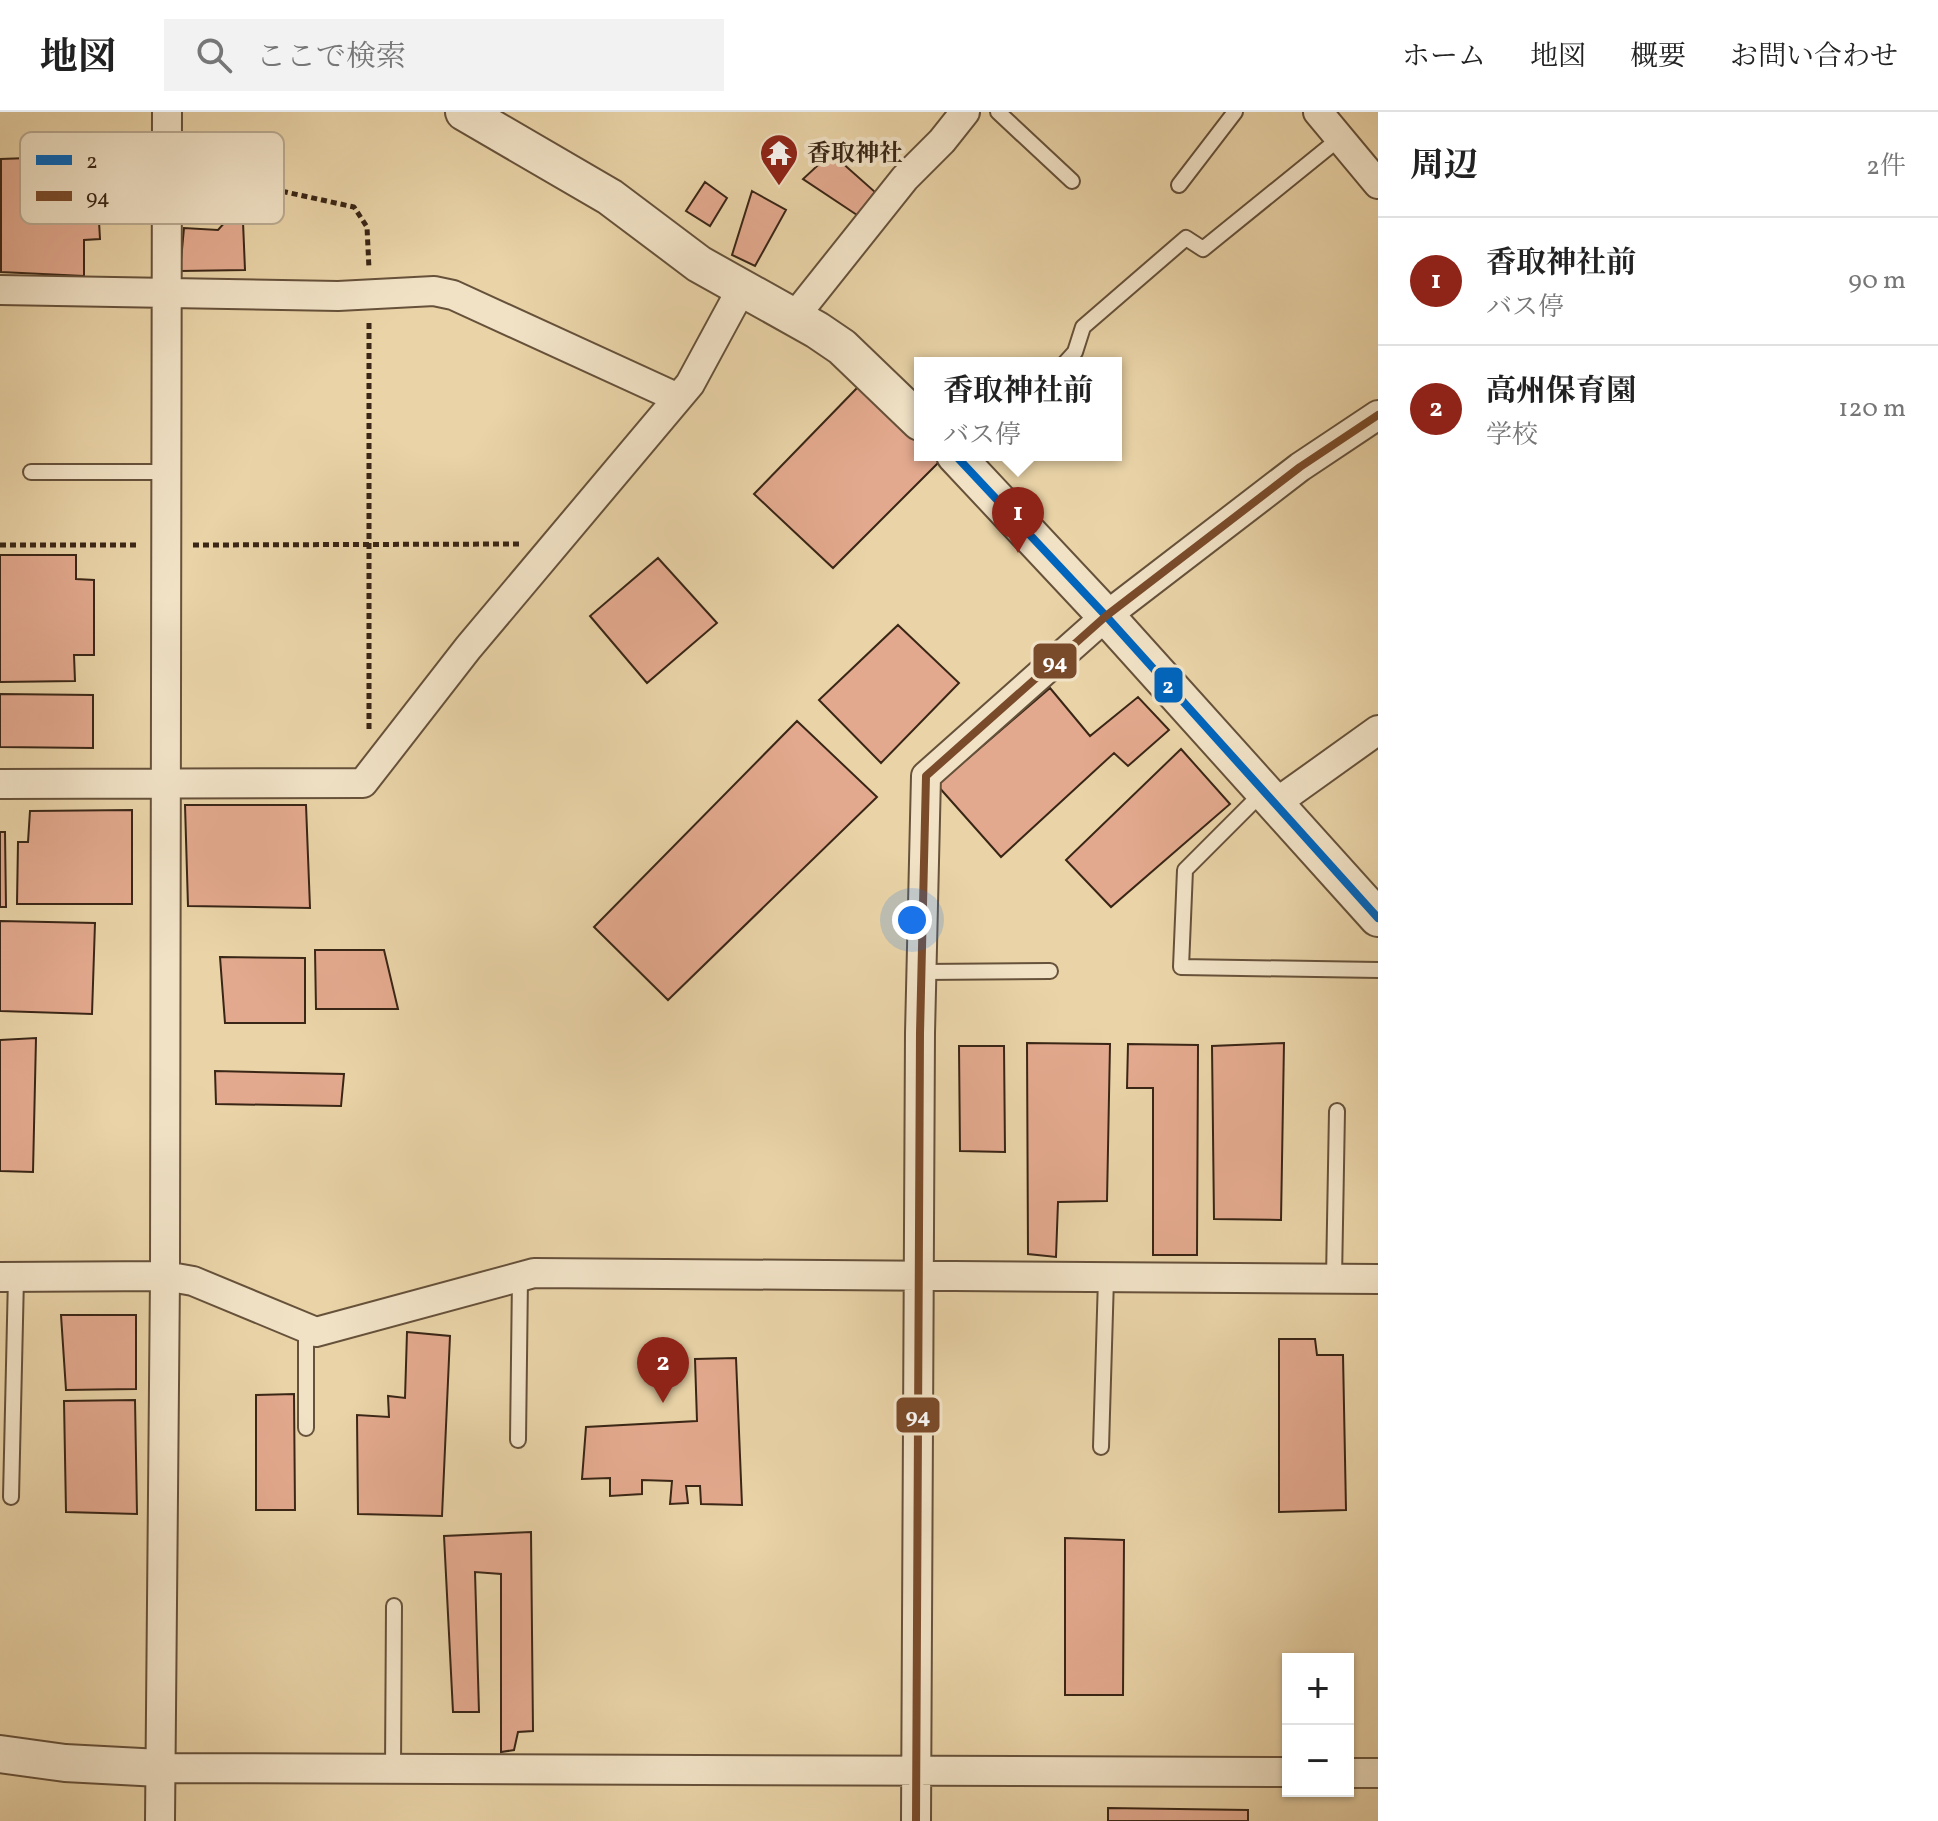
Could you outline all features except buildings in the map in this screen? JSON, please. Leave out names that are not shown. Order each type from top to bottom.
[{"type":"street","points":[[167,112],[167,132]]},
{"type":"street","points":[[464,112],[610,197],[699,264],[795,316],[842,347],[914,416]]},
{"type":"street","points":[[795,316],[905,178],[942,141],[965,112]]},
{"type":"street","points":[[1318,112],[1378,184]]},
{"type":"street","points":[[160,1821],[167,785],[157,545],[168,472],[168,224]]},
{"type":"street","points":[[0,784],[363,783],[468,648],[690,384],[742,288]]},
{"type":"street","points":[[0,290],[370,295],[434,291],[453,295],[678,398]]},
{"type":"street","points":[[916,1821],[926,776],[1106,616],[1300,467],[1378,415]]},
{"type":"street","points":[[970,461],[1378,918]]},
{"type":"street","points":[[1270,797],[1378,730]]},
{"type":"street","points":[[8,1277],[165,1276],[193,1281],[316,1332],[534,1273],[1378,1279]]},
{"type":"street","points":[[0,1754],[65,1763],[160,1768],[1282,1772]]},
{"type":"street","points":[[1354,1773],[1378,1773]]},
{"type":"lane","points":[[998,112],[1072,181]]},
{"type":"lane","points":[[1179,185],[1235,112]]},
{"type":"lane","points":[[1070,357],[1083,327],[1186,238],[1203,249],[1340,138]]},
{"type":"lane","points":[[31,472],[168,472]]},
{"type":"lane","points":[[1270,797],[1185,870],[1181,967],[1378,970]]},
{"type":"lane","points":[[922,972],[1050,971]]},
{"type":"lane","points":[[1334,1279],[1337,1111]]},
{"type":"lane","points":[[8,1277],[11,1497]]},
{"type":"lane","points":[[518,1440],[520,1277]]},
{"type":"lane","points":[[1101,1447],[1106,1278]]},
{"type":"lane","points":[[306,1328],[306,1428]]},
{"type":"lane","points":[[393,1769],[394,1606]]},
{"type":"path","points":[[284,192],[354,207],[367,227],[370,295],[370,774]]},
{"type":"path","points":[[0,545],[556,543]]},
{"type":"transit line","name":"94","points":[[916,1821],[920,1033],[926,776],[1106,616],[1300,467],[1378,415]]},
{"type":"transit line","name":"2","points":[[961,461],[1106,616],[1378,918]]},
{"type":"place","name":"香取神社","points":[[779,187]]},
{"type":"place","name":"香取神社前","points":[[1018,553]]},
{"type":"place","name":"高州保育園","points":[[663,1403]]}]
